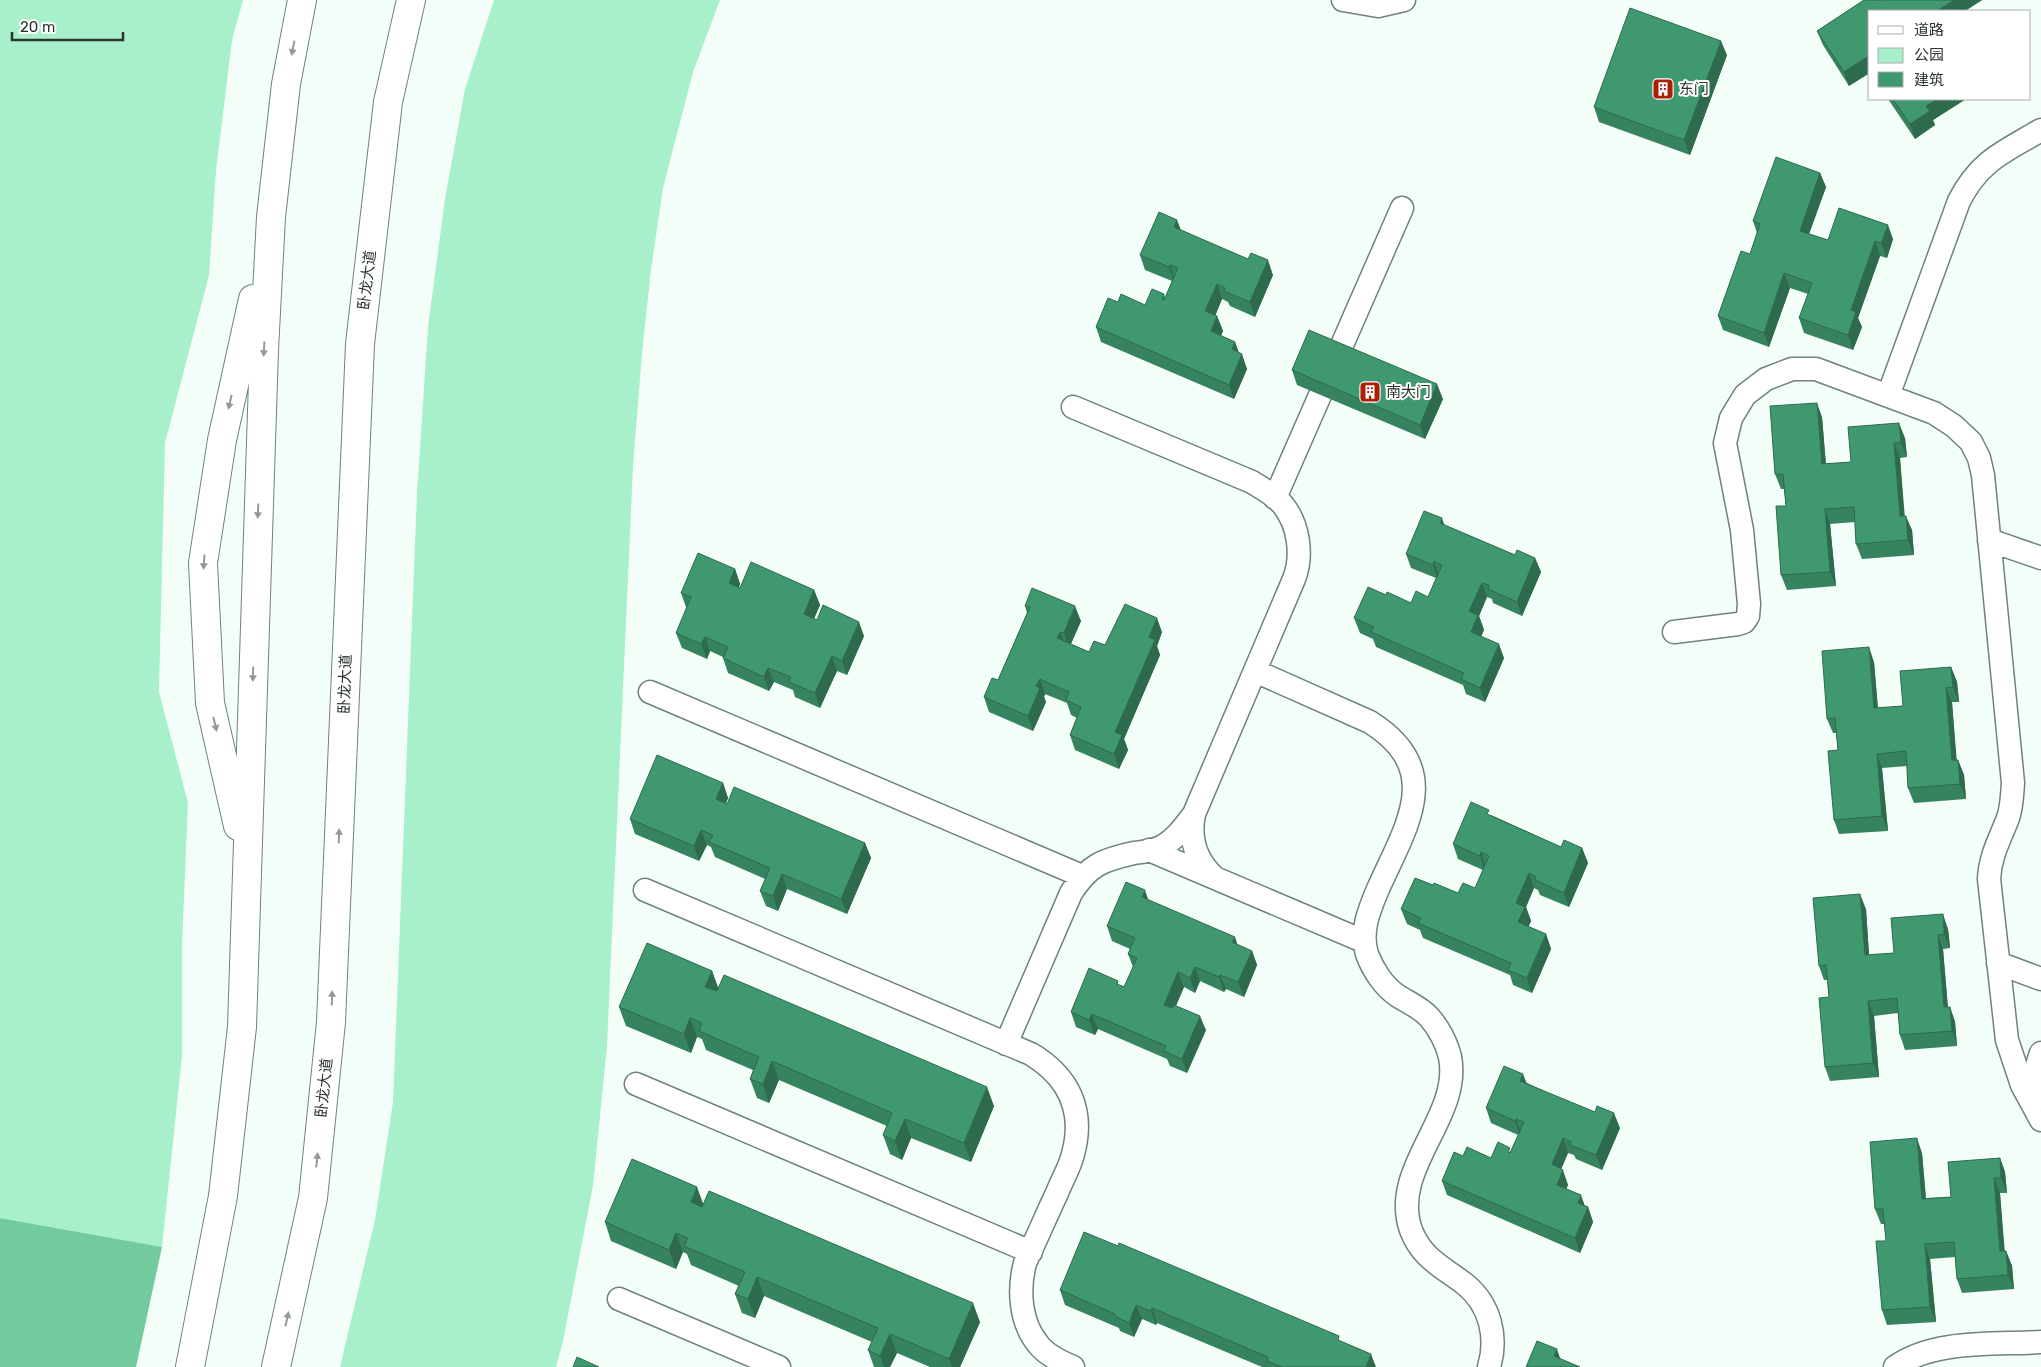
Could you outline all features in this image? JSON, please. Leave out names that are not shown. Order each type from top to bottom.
[{"type":"main road","points":[[190,1367],[223,1196],[242,1027],[263,360],[271,218],[286,84],[302,0]]},
{"type":"main road","name":"卧龙大道","points":[[276,1367],[313,1198],[331,1022],[360,344],[388,102],[411,0]]},
{"type":"main road","points":[[247,865],[210,703],[203,563],[222,440],[271,218]]},
{"type":"lane","points":[[1343,0],[1378,6],[1404,0]]},
{"type":"lane","points":[[1888,396],[1959,201],[1966,188],[1974,175],[1988,160],[2030,142],[2041,130]]},
{"type":"lane","points":[[1275,498],[1402,208]]},
{"type":"lane","points":[[1674,632],[1738,624],[1744,622],[1748,616],[1749,604],[1742,530],[1725,444],[1731,418],[1745,395],[1766,379],[1792,369],[1816,369],[1934,412],[1954,426],[1971,442],[1979,458],[1983,475],[2013,783],[2008,816],[1992,856],[1989,879],[2007,1040],[2022,1085],[2039,1116]]},
{"type":"lane","points":[[1006,1044],[1071,893],[1082,876],[1114,857],[1160,847],[1173,838],[1194,814],[1294,579],[1299,562],[1297,537],[1284,506],[1252,482],[1073,407]]},
{"type":"lane","points":[[1989,540],[2041,558]]},
{"type":"lane","points":[[1255,671],[1370,722],[1385,731],[1408,758],[1414,776],[1414,797],[1410,817],[1372,903],[1363,941],[1370,961],[1381,979],[1396,994],[1430,1018],[1444,1040],[1450,1058],[1451,1079],[1447,1098],[1410,1182],[1407,1203],[1411,1228],[1420,1249],[1435,1263],[1467,1286],[1479,1300],[1488,1315],[1493,1336],[1493,1354],[1490,1367]]},
{"type":"lane","points":[[650,692],[1082,876]]},
{"type":"lane","points":[[1194,814],[1192,840],[1207,871],[1218,880]]},
{"type":"lane","points":[[1149,850],[1363,941]]},
{"type":"lane","points":[[645,890],[1030,1054],[1047,1064],[1061,1079],[1072,1097],[1077,1112],[1079,1130],[1073,1156],[1031,1252],[1022,1277],[1020,1293],[1023,1313],[1038,1346],[1064,1365]]},
{"type":"lane","points":[[1998,963],[2041,979]]},
{"type":"lane","points":[[2039,1116],[2034,1087],[2035,1069],[2041,1053]]},
{"type":"lane","points":[[636,1084],[1031,1252]]},
{"type":"lane","points":[[619,1299],[779,1367]]},
{"type":"lane","points":[[1895,1367],[1905,1360],[1930,1350],[1959,1346],[2041,1342]]},
{"type":"green space","points":[[0,0],[243,0],[232,40],[216,171],[209,275],[165,443],[159,692],[188,803],[182,945],[182,1056],[162,1247],[0,1218]]},
{"type":"green space","points":[[494,0],[720,0],[693,72],[663,188],[651,270],[642,353],[633,466],[607,1046],[593,1186],[563,1341],[556,1367],[340,1367],[375,1220],[393,1102],[417,493],[428,327],[445,199],[465,89]]},
{"type":"green space","points":[[0,1218],[162,1247],[136,1367],[0,1367]]},
{"type":"building","points":[[1864,0],[1954,0],[1939,10],[1868,10],[1868,56],[1844,72],[1817,31]]},
{"type":"building","name":"东门","points":[[1630,8],[1721,41],[1684,140],[1594,107]]},
{"type":"building","points":[[1894,100],[1936,100],[1926,106],[1930,111],[1910,124]]},
{"type":"building","points":[[1776,157],[1820,173],[1800,231],[1828,240],[1839,208],[1888,225],[1881,243],[1875,241],[1851,310],[1856,312],[1848,335],[1799,318],[1812,283],[1784,273],[1764,333],[1718,316],[1741,251],[1750,254],[1760,224],[1753,221]]},
{"type":"building","points":[[1159,212],[1177,220],[1174,227],[1248,259],[1251,253],[1268,260],[1250,302],[1224,291],[1225,288],[1217,284],[1205,311],[1217,316],[1211,331],[1235,342],[1232,349],[1242,354],[1229,385],[1096,327],[1108,298],[1118,302],[1121,294],[1145,305],[1152,289],[1164,294],[1162,299],[1164,300],[1178,268],[1170,265],[1169,267],[1140,255]]},
{"type":"building","name":"南大门","points":[[1309,330],[1437,384],[1420,425],[1292,370]]},
{"type":"building","points":[[1817,403],[1822,464],[1851,462],[1848,427],[1899,423],[1901,443],[1894,443],[1900,516],[1906,516],[1908,540],[1856,544],[1854,507],[1825,509],[1830,572],[1781,575],[1776,506],[1786,506],[1783,474],[1775,474],[1770,406]]},
{"type":"building","points":[[1424,511],[1442,518],[1440,523],[1515,555],[1517,550],[1535,558],[1517,602],[1488,589],[1489,585],[1482,583],[1469,611],[1478,615],[1471,632],[1499,644],[1480,688],[1461,679],[1464,673],[1371,632],[1374,627],[1354,618],[1368,587],[1386,595],[1387,592],[1411,603],[1416,591],[1428,597],[1442,565],[1434,561],[1433,565],[1406,554]]},
{"type":"building","points":[[698,553],[735,569],[729,583],[740,588],[751,562],[814,590],[804,614],[817,620],[823,605],[859,622],[842,661],[832,656],[815,693],[789,682],[791,677],[768,668],[764,677],[723,658],[728,647],[705,637],[701,644],[676,633],[691,597],[681,593]]},
{"type":"building","points":[[1032,588],[1075,606],[1064,633],[1060,632],[1057,638],[1089,652],[1094,641],[1105,645],[1125,604],[1157,618],[1149,637],[1155,640],[1115,732],[1122,735],[1114,754],[1070,735],[1081,707],[1066,700],[1069,692],[1040,679],[1036,686],[1040,688],[1028,716],[984,697],[992,678],[998,680],[1030,607],[1025,606]]},
{"type":"building","points":[[1869,647],[1874,708],[1903,706],[1900,671],[1951,667],[1953,687],[1946,688],[1952,760],[1958,760],[1960,784],[1908,788],[1906,751],[1877,754],[1882,816],[1834,820],[1828,751],[1838,750],[1835,718],[1827,719],[1822,651]]},
{"type":"building","points":[[657,755],[723,783],[716,799],[727,804],[734,787],[865,843],[841,899],[782,874],[773,896],[760,891],[770,868],[709,842],[713,835],[701,830],[694,846],[630,819]]},
{"type":"building","points":[[1471,802],[1489,810],[1487,814],[1561,847],[1564,840],[1582,848],[1564,893],[1535,880],[1536,877],[1529,873],[1516,903],[1525,907],[1518,922],[1546,934],[1527,978],[1508,970],[1511,963],[1418,923],[1421,918],[1401,909],[1415,878],[1433,885],[1434,883],[1458,893],[1463,883],[1475,888],[1489,856],[1481,852],[1480,856],[1453,844]]},
{"type":"building","points":[[1126,882],[1145,890],[1142,897],[1235,937],[1232,942],[1252,951],[1238,982],[1220,975],[1219,977],[1195,967],[1190,978],[1178,972],[1164,1005],[1172,1008],[1174,1005],[1200,1016],[1182,1059],[1164,1051],[1166,1046],[1092,1014],[1089,1020],[1071,1012],[1089,968],[1118,981],[1117,984],[1124,987],[1137,958],[1128,954],[1135,938],[1107,926]]},
{"type":"building","points":[[1860,894],[1865,955],[1894,953],[1891,918],[1943,914],[1944,934],[1938,935],[1944,1007],[1950,1007],[1952,1031],[1900,1035],[1897,998],[1868,1001],[1873,1063],[1825,1067],[1819,998],[1829,997],[1826,965],[1819,966],[1813,898]]},
{"type":"building","points":[[647,943],[712,971],[705,987],[717,991],[724,975],[987,1087],[964,1143],[905,1119],[895,1141],[883,1135],[892,1113],[772,1061],[763,1084],[750,1079],[759,1057],[699,1031],[702,1023],[690,1018],[684,1034],[619,1007]]},
{"type":"building","points":[[1504,1066],[1523,1074],[1520,1081],[1595,1112],[1597,1106],[1614,1113],[1596,1155],[1570,1145],[1571,1142],[1563,1138],[1552,1164],[1563,1170],[1557,1185],[1581,1195],[1578,1203],[1588,1207],[1575,1238],[1442,1181],[1454,1152],[1463,1156],[1467,1147],[1491,1158],[1498,1142],[1510,1148],[1508,1152],[1510,1153],[1524,1122],[1516,1119],[1515,1121],[1486,1108]]},
{"type":"building","points":[[1917,1138],[1922,1199],[1951,1197],[1948,1162],[2000,1158],[2001,1178],[1994,1178],[2000,1251],[2006,1251],[2008,1275],[1957,1279],[1954,1242],[1925,1244],[1930,1307],[1882,1310],[1876,1241],[1886,1241],[1883,1209],[1875,1209],[1870,1142]]},
{"type":"building","points":[[632,1159],[697,1187],[691,1202],[702,1207],[709,1191],[973,1303],[949,1359],[890,1334],[880,1356],[868,1350],[878,1328],[757,1277],[748,1299],[735,1294],[745,1272],[684,1246],[688,1238],[676,1233],[669,1250],[605,1222]]},
{"type":"building","points":[[1084,1232],[1118,1246],[1119,1243],[1339,1336],[1338,1340],[1371,1354],[1366,1367],[1282,1367],[1267,1361],[1268,1357],[1152,1308],[1151,1311],[1136,1305],[1129,1323],[1114,1316],[1115,1314],[1060,1290]]},
{"type":"building","points":[[1537,1341],[1557,1349],[1554,1356],[1580,1367],[1526,1367]]},
{"type":"building","points":[[577,1357],[599,1367],[573,1367]]},
{"type":"place","name":"东门","points":[[1663,89]]},
{"type":"place","name":"南大门","points":[[1370,392]]}]
